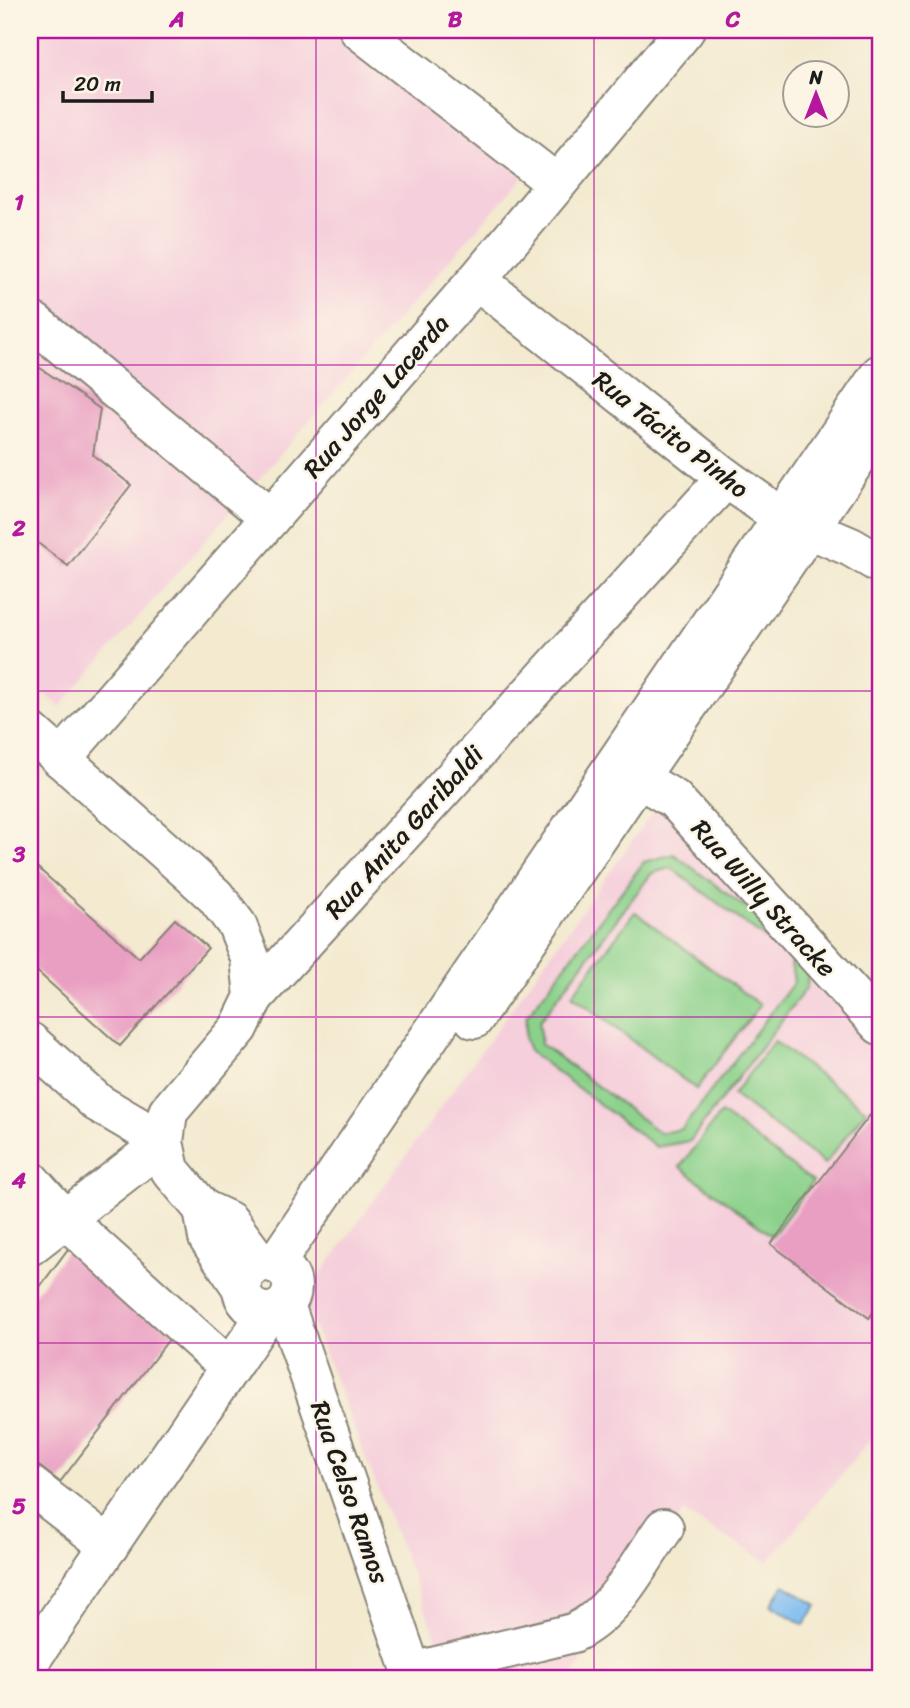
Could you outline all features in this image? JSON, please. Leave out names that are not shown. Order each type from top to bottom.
[{"type":"street","points":[[359,30],[556,183]]},
{"type":"street","name":"Rua Jorge Lacerda","points":[[61,759],[477,280],[674,33]]},
{"type":"street","name":"Rua Tácito Pinho","points":[[477,280],[726,478],[794,524],[851,547],[880,564]]},
{"type":"street","points":[[35,323],[270,519]]},
{"type":"street","points":[[30,1616],[99,1538],[267,1288],[628,772],[794,524],[880,374]]},
{"type":"street","points":[[794,524],[880,425]]},
{"type":"street","name":"Rua Anita Garibaldi","points":[[267,1288],[229,1221],[203,1209],[170,1170],[164,1142],[168,1112],[239,1028],[254,997],[726,478]]},
{"type":"street","points":[[31,734],[215,896],[242,936],[250,958],[254,997]]},
{"type":"street","name":"Rua Willy Stracke","points":[[628,772],[674,799],[880,1025]]},
{"type":"street","points":[[30,1042],[98,1103],[164,1142],[30,1245]]},
{"type":"street","points":[[30,1180],[65,1219],[213,1353]]},
{"type":"street","points":[[30,1661],[99,1538],[213,1353],[267,1288]]},
{"type":"street","name":"Rua Celso Ramos","points":[[267,1288],[413,1675]]},
{"type":"street","points":[[30,1485],[99,1538]]},
{"type":"street","points":[[413,1675],[573,1633],[591,1625],[605,1613],[664,1528]]},
{"type":"shaded area","points":[[30,30],[332,30],[523,176],[60,707],[30,681]]},
{"type":"shaded area","points":[[663,798],[880,1036],[880,1428],[768,1562],[683,1512],[571,1678],[505,1678],[439,1644],[303,1299]]},
{"type":"green space","points":[[674,854],[801,949],[808,974],[807,987],[690,1141],[656,1147],[529,1051],[525,1039],[526,1017],[644,862]],"holes":[[[671,868],[790,957],[794,982],[682,1129],[660,1133],[541,1044],[539,1022],[652,873]]]},
{"type":"green space","points":[[635,912],[760,1005],[696,1089],[572,995]]},
{"type":"green space","points":[[774,1041],[866,1110],[825,1164],[733,1095]]},
{"type":"green space","points":[[721,1113],[813,1182],[772,1236],[680,1167]]},
{"type":"water","points":[[784,1585],[817,1605],[804,1625],[771,1605]]},
{"type":"building","points":[[30,361],[100,409],[93,455],[131,485],[68,566],[30,537]]},
{"type":"building","points":[[30,861],[139,958],[175,919],[208,948],[120,1046],[30,965]]},
{"type":"building","points":[[870,1115],[880,1122],[880,1303],[869,1318],[771,1244]]},
{"type":"building","points":[[68,1249],[176,1330],[60,1482],[30,1459],[30,1300]]}]
